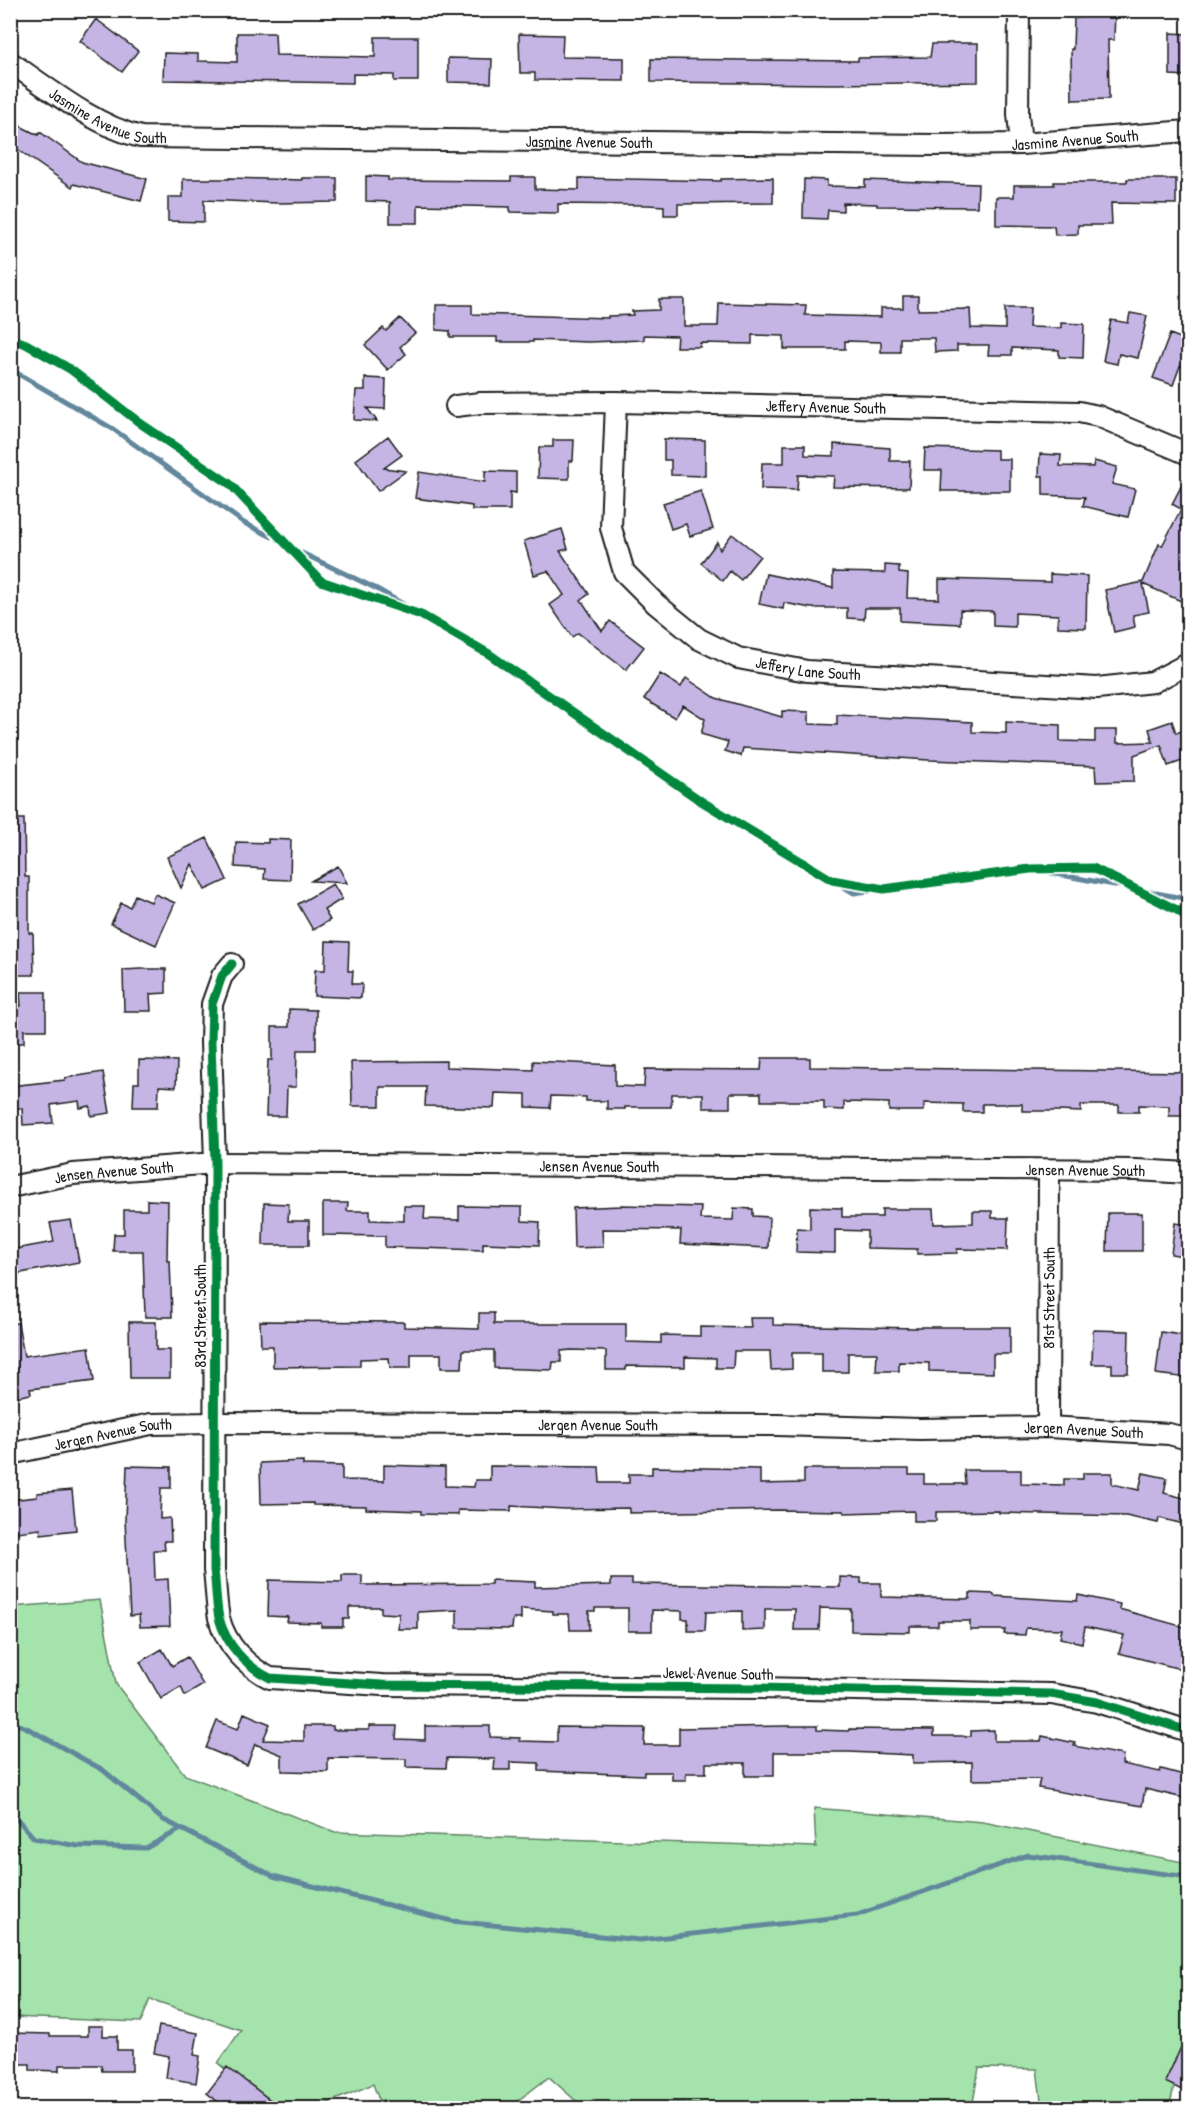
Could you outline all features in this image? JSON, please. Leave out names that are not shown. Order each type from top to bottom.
[{"type":"street","points":[[1019,10],[1018,114],[1021,144]]},
{"type":"street","name":"Jasmine Avenue South","points":[[10,62],[92,116],[122,133],[141,137],[1021,144],[1188,131]]},
{"type":"street","name":"Jeffery Avenue South","points":[[456,406],[480,403],[616,402],[1079,412],[1098,416],[1188,454]]},
{"type":"street","name":"Jeffery Lane South","points":[[616,402],[611,528],[624,572],[656,604],[699,639],[738,658],[807,671],[1097,688],[1153,682],[1188,662]]},
{"type":"street","name":"83rd Street South","points":[[232,964],[222,976],[212,1004],[215,1163],[214,1570],[219,1619],[235,1651],[248,1664]]},
{"type":"street","name":"Jensen Avenue South","points":[[10,1187],[73,1174],[215,1163],[1188,1173]]},
{"type":"street","name":"81st Street South","points":[[1048,1427],[1049,1170]]},
{"type":"street","name":"Jergen Avenue South","points":[[10,1455],[151,1424],[214,1423],[777,1425],[920,1429],[1048,1427],[1169,1434],[1188,1439]]},
{"type":"street","name":"Jewel Avenue South","points":[[248,1664],[254,1670],[270,1678],[382,1685],[758,1688],[1051,1694],[1096,1702],[1188,1731]]},
{"type":"green space","points":[[100,1600],[116,1684],[185,1775],[335,1832],[816,1847],[814,1808],[983,1822],[1188,1863],[1188,2052],[1180,2061],[1169,2108],[1042,2108],[1037,2069],[979,2068],[972,2108],[728,2108],[678,2102],[621,2108],[584,2108],[549,2077],[508,2108],[382,2108],[373,2084],[316,2108],[270,2108],[218,2063],[241,2030],[150,1999],[141,2022],[11,2017],[11,1607]]},
{"type":"building","points":[[1080,10],[1115,10],[1114,40],[1108,40],[1109,99],[1072,100],[1071,49],[1073,49],[1074,18],[1079,18]]},
{"type":"building","points":[[96,19],[138,51],[122,72],[80,41]]},
{"type":"building","points":[[237,33],[275,33],[276,55],[375,57],[375,37],[418,37],[418,81],[394,81],[394,75],[353,74],[353,83],[163,80],[164,53],[198,54],[198,61],[237,62]]},
{"type":"building","points":[[1170,33],[1188,34],[1188,76],[1170,75]]},
{"type":"building","points":[[519,34],[563,35],[562,57],[624,58],[624,81],[535,80],[535,73],[520,73]]},
{"type":"building","points":[[978,43],[978,82],[834,84],[651,82],[651,59],[858,61],[858,58],[930,57],[932,44]]},
{"type":"building","points":[[448,58],[492,59],[491,83],[448,82]]},
{"type":"building","points":[[10,121],[38,135],[40,132],[82,162],[147,179],[141,201],[74,184],[72,187],[10,144]]},
{"type":"building","points":[[366,176],[388,177],[388,180],[511,181],[511,177],[535,177],[535,189],[579,190],[579,178],[721,181],[721,179],[773,178],[773,203],[678,204],[678,215],[664,215],[664,206],[648,205],[558,204],[558,213],[510,212],[510,207],[418,205],[418,223],[390,223],[390,202],[366,201]]},
{"type":"building","points":[[302,178],[337,178],[337,202],[277,203],[204,200],[204,222],[168,221],[168,197],[183,197],[183,179],[302,180]]},
{"type":"building","points":[[804,179],[827,180],[827,186],[865,187],[865,180],[978,184],[977,207],[877,206],[877,204],[843,203],[843,211],[828,210],[827,219],[803,218]]},
{"type":"building","points":[[1127,179],[1176,179],[1176,204],[1111,203],[1112,225],[1078,225],[1078,234],[1055,235],[1054,226],[996,225],[996,197],[1014,197],[1014,185],[1054,185],[1054,182],[1127,182]]},
{"type":"building","points":[[903,296],[918,296],[918,310],[970,309],[971,328],[1005,329],[1005,308],[1030,308],[1029,327],[1061,328],[1061,323],[1084,324],[1083,358],[1059,357],[1059,350],[1012,348],[1012,355],[988,355],[989,345],[957,345],[957,351],[935,352],[934,338],[900,338],[900,352],[881,352],[881,342],[845,341],[845,349],[784,349],[784,336],[752,335],[752,344],[700,343],[700,347],[676,347],[677,336],[644,335],[644,340],[588,342],[533,340],[533,342],[497,342],[497,337],[450,337],[450,331],[436,330],[436,305],[472,305],[472,314],[608,318],[608,316],[633,315],[632,311],[659,310],[659,299],[684,299],[684,326],[718,326],[719,303],[806,305],[805,315],[881,317],[881,308],[903,308]]},
{"type":"building","points":[[1130,313],[1147,316],[1138,358],[1119,354],[1117,364],[1103,361],[1111,320],[1128,323]]},
{"type":"building","points":[[400,318],[415,333],[400,347],[406,354],[388,370],[365,345],[383,328],[386,331]]},
{"type":"building","points":[[1170,334],[1188,341],[1188,369],[1180,366],[1173,385],[1153,378]]},
{"type":"building","points":[[365,378],[386,379],[385,409],[367,408],[377,421],[354,420],[356,390],[365,390]]},
{"type":"building","points":[[388,436],[402,455],[384,468],[406,471],[378,491],[356,460]]},
{"type":"building","points":[[664,439],[705,440],[705,476],[671,475],[671,460],[664,460]]},
{"type":"building","points":[[553,440],[574,440],[573,461],[569,461],[569,479],[538,478],[539,447],[553,447]]},
{"type":"building","points":[[834,444],[890,448],[890,461],[910,461],[909,488],[833,487],[834,476],[798,475],[797,490],[761,489],[762,463],[784,463],[784,445],[805,445],[805,455],[834,456]]},
{"type":"building","points":[[925,448],[997,450],[997,459],[1010,459],[1010,491],[941,491],[942,470],[924,470]]},
{"type":"building","points":[[1040,454],[1061,455],[1060,466],[1093,467],[1094,461],[1117,467],[1112,484],[1135,489],[1128,517],[1083,506],[1085,497],[1043,495],[1043,476],[1039,476]]},
{"type":"building","points":[[485,471],[516,472],[516,493],[510,492],[510,510],[472,510],[472,506],[415,498],[419,472],[485,482]]},
{"type":"building","points":[[1188,473],[1188,562],[1182,576],[1188,579],[1188,584],[1181,601],[1143,584],[1149,612],[1133,615],[1135,627],[1114,632],[1105,590],[1143,582],[1159,544],[1162,546],[1181,509],[1172,504]]},
{"type":"building","points":[[701,491],[713,529],[690,536],[686,524],[671,529],[663,503]]},
{"type":"building","points":[[562,529],[568,549],[560,551],[589,594],[581,600],[602,631],[610,621],[644,647],[626,670],[578,633],[572,637],[550,605],[564,595],[548,571],[534,575],[524,541]]},
{"type":"building","points":[[732,534],[760,556],[741,580],[730,571],[723,581],[701,563],[717,542],[720,550]]},
{"type":"building","points":[[885,565],[899,566],[899,573],[908,574],[907,598],[939,599],[939,579],[1050,582],[1050,574],[1087,576],[1086,628],[1058,627],[1058,615],[1015,613],[1015,627],[993,626],[993,611],[960,610],[960,624],[900,621],[900,608],[865,608],[864,619],[847,618],[847,608],[811,608],[784,603],[783,609],[759,604],[766,574],[833,588],[833,572],[885,573]]},
{"type":"building","points":[[660,674],[681,687],[686,678],[716,698],[782,717],[782,711],[809,712],[809,724],[837,725],[837,715],[972,722],[972,732],[1006,733],[1006,722],[1060,725],[1060,741],[1095,742],[1095,730],[1117,730],[1117,743],[1153,742],[1149,729],[1172,721],[1176,733],[1188,729],[1188,759],[1168,766],[1161,745],[1134,755],[1134,781],[1096,782],[1095,766],[929,760],[743,748],[741,756],[725,751],[728,742],[701,734],[705,719],[683,705],[675,718],[644,699]]},
{"type":"building","points":[[10,819],[24,819],[25,877],[29,877],[29,933],[33,933],[34,975],[10,975]]},
{"type":"building","points":[[207,838],[227,880],[205,890],[192,864],[181,888],[167,857]]},
{"type":"building","points":[[268,839],[291,840],[290,880],[264,879],[265,869],[235,867],[236,842],[268,843]]},
{"type":"building","points":[[338,866],[347,883],[311,881]]},
{"type":"building","points":[[333,884],[342,899],[324,910],[330,920],[313,930],[298,904]]},
{"type":"building","points":[[155,894],[175,903],[156,945],[111,924],[121,903],[130,907],[135,895],[151,902]]},
{"type":"building","points":[[326,941],[349,942],[348,971],[353,971],[352,984],[362,984],[361,998],[314,996],[315,970],[325,970]]},
{"type":"building","points":[[166,969],[166,993],[150,994],[151,1011],[124,1011],[123,970]]},
{"type":"building","points":[[20,992],[46,992],[46,1030],[24,1030],[24,1043],[10,1043],[10,1006],[21,1006]]},
{"type":"building","points":[[289,1009],[316,1010],[316,1050],[297,1050],[296,1087],[287,1087],[286,1116],[266,1116],[268,1060],[272,1060],[272,1027],[289,1027]]},
{"type":"building","points":[[762,1058],[810,1058],[810,1067],[1188,1072],[1188,1116],[1169,1116],[1169,1106],[1139,1105],[1139,1112],[1119,1112],[1119,1105],[1081,1105],[1081,1112],[1022,1111],[1022,1104],[982,1104],[982,1112],[963,1112],[963,1104],[924,1103],[924,1111],[889,1111],[889,1103],[844,1102],[844,1110],[824,1109],[824,1101],[761,1101],[761,1093],[730,1093],[730,1108],[703,1108],[703,1094],[672,1094],[671,1107],[625,1107],[625,1109],[607,1109],[607,1101],[586,1101],[586,1097],[551,1096],[550,1108],[526,1107],[526,1094],[495,1093],[494,1108],[425,1106],[426,1087],[380,1087],[380,1106],[352,1106],[351,1062],[446,1061],[446,1067],[533,1070],[533,1061],[615,1065],[615,1086],[644,1087],[645,1069],[761,1070]]},
{"type":"building","points":[[139,1060],[177,1061],[176,1087],[159,1086],[158,1107],[133,1107],[134,1083],[139,1083]]},
{"type":"building","points":[[103,1072],[110,1113],[91,1116],[90,1106],[80,1108],[79,1101],[51,1105],[53,1123],[23,1125],[22,1108],[10,1109],[10,1086],[65,1080],[65,1078]]},
{"type":"building","points":[[147,1200],[168,1201],[167,1261],[170,1261],[172,1317],[145,1317],[143,1251],[113,1251],[114,1234],[124,1234],[124,1210],[147,1210]]},
{"type":"building","points":[[264,1203],[289,1204],[288,1221],[309,1221],[309,1245],[263,1245]]},
{"type":"building","points":[[323,1203],[348,1203],[347,1211],[370,1211],[370,1220],[404,1221],[404,1206],[425,1206],[424,1219],[459,1220],[459,1206],[522,1207],[522,1221],[540,1222],[539,1245],[483,1243],[483,1250],[385,1247],[385,1236],[323,1235]]},
{"type":"building","points":[[621,1205],[701,1207],[700,1219],[733,1220],[734,1208],[753,1209],[753,1216],[769,1217],[768,1248],[680,1244],[681,1230],[602,1229],[603,1247],[574,1248],[573,1208]]},
{"type":"building","points":[[810,1207],[842,1208],[842,1217],[882,1217],[882,1209],[933,1209],[934,1224],[973,1223],[973,1211],[992,1211],[992,1218],[1008,1218],[1007,1250],[957,1249],[957,1253],[917,1254],[917,1249],[867,1248],[867,1231],[835,1230],[835,1253],[796,1252],[797,1228],[810,1229]]},
{"type":"building","points":[[1108,1213],[1142,1213],[1142,1251],[1107,1251]]},
{"type":"building","points":[[71,1220],[79,1262],[10,1275],[10,1250],[54,1242],[50,1223]]},
{"type":"building","points":[[1175,1223],[1188,1225],[1188,1257],[1171,1254]]},
{"type":"building","points":[[479,1313],[494,1313],[494,1324],[626,1324],[626,1342],[661,1343],[661,1335],[700,1336],[700,1327],[751,1328],[750,1318],[773,1318],[773,1325],[1010,1327],[1010,1354],[993,1354],[993,1373],[929,1371],[929,1363],[899,1362],[899,1371],[876,1371],[877,1353],[848,1353],[848,1372],[822,1372],[822,1353],[792,1353],[792,1369],[771,1370],[770,1351],[734,1351],[733,1368],[716,1368],[716,1358],[685,1357],[685,1367],[626,1366],[626,1370],[606,1370],[606,1351],[571,1350],[561,1351],[561,1362],[553,1362],[552,1370],[494,1368],[494,1350],[463,1350],[462,1368],[441,1368],[441,1354],[411,1354],[411,1368],[390,1368],[389,1358],[360,1359],[360,1366],[273,1367],[273,1346],[261,1346],[260,1321],[404,1322],[404,1327],[479,1329]]},
{"type":"building","points":[[129,1322],[156,1322],[156,1350],[170,1350],[170,1378],[130,1378]]},
{"type":"building","points":[[10,1323],[18,1323],[24,1356],[89,1347],[94,1381],[30,1389],[31,1394],[10,1398]]},
{"type":"building","points":[[1093,1330],[1129,1331],[1128,1373],[1112,1373],[1112,1364],[1092,1364]]},
{"type":"building","points":[[1161,1332],[1188,1336],[1188,1378],[1156,1374]]},
{"type":"building","points":[[303,1461],[303,1465],[342,1466],[342,1480],[384,1481],[384,1465],[445,1467],[445,1486],[474,1487],[475,1480],[490,1480],[490,1466],[599,1467],[600,1483],[629,1483],[629,1474],[652,1474],[652,1467],[760,1469],[760,1484],[804,1483],[804,1469],[909,1469],[909,1475],[924,1475],[924,1484],[965,1484],[964,1470],[1021,1470],[1021,1484],[1064,1485],[1064,1479],[1083,1479],[1083,1473],[1112,1473],[1112,1484],[1139,1490],[1143,1473],[1167,1478],[1164,1493],[1188,1499],[1188,1525],[1159,1518],[1158,1523],[1126,1516],[999,1513],[999,1511],[936,1512],[936,1521],[914,1521],[914,1511],[844,1513],[844,1511],[778,1510],[629,1513],[629,1508],[565,1509],[511,1506],[511,1511],[458,1510],[458,1515],[421,1514],[421,1511],[366,1509],[366,1506],[313,1505],[313,1503],[261,1504],[260,1463]]},
{"type":"building","points":[[127,1466],[171,1467],[171,1488],[161,1488],[160,1519],[170,1518],[171,1541],[164,1541],[165,1550],[154,1550],[155,1580],[168,1579],[170,1626],[140,1627],[139,1615],[130,1616],[125,1520]]},
{"type":"building","points":[[72,1490],[76,1530],[41,1534],[40,1529],[10,1533],[10,1500],[37,1497],[37,1493]]},
{"type":"building","points":[[342,1575],[362,1575],[362,1585],[491,1584],[491,1580],[535,1582],[535,1587],[611,1585],[611,1579],[632,1579],[632,1584],[840,1587],[840,1577],[861,1578],[861,1583],[881,1583],[881,1597],[970,1599],[970,1593],[1077,1601],[1078,1595],[1120,1604],[1119,1609],[1188,1628],[1188,1671],[1119,1653],[1124,1635],[1085,1627],[1082,1643],[1060,1638],[1062,1629],[1026,1628],[1025,1635],[1004,1634],[1005,1630],[970,1630],[970,1621],[938,1621],[938,1626],[910,1626],[910,1632],[851,1631],[851,1609],[820,1608],[819,1630],[794,1630],[795,1609],[765,1609],[765,1630],[742,1631],[742,1611],[706,1612],[705,1631],[688,1631],[688,1619],[682,1619],[682,1611],[652,1610],[652,1631],[628,1631],[628,1608],[595,1608],[595,1611],[589,1611],[589,1630],[570,1630],[569,1614],[521,1609],[521,1619],[513,1619],[512,1629],[457,1628],[457,1610],[418,1612],[418,1629],[398,1629],[399,1614],[381,1613],[381,1607],[349,1607],[349,1619],[343,1619],[343,1627],[321,1627],[321,1623],[287,1622],[288,1617],[268,1616],[269,1580],[342,1582]]},
{"type":"building","points":[[162,1649],[172,1666],[187,1657],[203,1685],[185,1696],[181,1687],[161,1699],[140,1662]]},
{"type":"building","points":[[244,1713],[270,1724],[263,1740],[304,1741],[304,1726],[333,1726],[333,1730],[369,1730],[369,1726],[397,1726],[396,1739],[425,1740],[425,1726],[490,1726],[490,1737],[557,1742],[557,1727],[645,1728],[644,1745],[679,1745],[679,1728],[817,1726],[817,1730],[934,1730],[934,1736],[971,1736],[971,1731],[994,1730],[994,1741],[1041,1741],[1042,1736],[1075,1743],[1074,1746],[1123,1755],[1122,1764],[1160,1772],[1161,1769],[1188,1776],[1188,1799],[1145,1789],[1142,1806],[1038,1788],[1040,1779],[972,1780],[972,1762],[913,1763],[913,1755],[849,1752],[774,1752],[774,1776],[745,1776],[745,1763],[706,1763],[706,1773],[686,1773],[686,1780],[672,1780],[672,1772],[644,1772],[644,1775],[539,1771],[539,1763],[510,1762],[510,1770],[494,1770],[495,1759],[447,1758],[446,1768],[406,1767],[406,1759],[328,1758],[328,1772],[282,1771],[282,1755],[255,1744],[247,1765],[206,1748],[217,1721],[238,1729]]},
{"type":"building","points":[[88,2026],[103,2026],[103,2036],[117,2036],[117,2050],[132,2050],[132,2071],[102,2071],[101,2065],[59,2065],[59,2071],[30,2070],[30,2064],[20,2064],[20,2059],[10,2059],[10,2033],[88,2036]]},
{"type":"building","points":[[159,2026],[198,2033],[194,2055],[200,2056],[196,2083],[166,2078],[169,2056],[154,2053]]},
{"type":"building","points":[[1188,2032],[1188,2093],[1165,2082]]},
{"type":"building","points":[[227,2067],[282,2109],[227,2109],[207,2093]]},
{"type":"waterway","points":[[10,369],[113,429],[244,523],[272,537]]},
{"type":"waterway","points":[[302,553],[377,589],[489,654],[609,740],[727,819],[854,893],[1030,869],[1188,899]]},
{"type":"waterway","points":[[10,1721],[103,1770],[162,1819],[273,1876],[452,1921],[640,1940],[857,1915],[1028,1855],[1188,1877]]},
{"type":"waterway","points":[[10,1811],[34,1838],[78,1846],[146,1848],[181,1829]]},
{"type":"cycle path","points":[[10,338],[26,344],[70,369],[140,423],[230,484],[321,581],[421,615],[489,654],[701,801],[832,880],[884,889],[1030,869],[1093,868],[1177,910],[1188,918]]},
{"type":"cycle path","points":[[232,964],[222,976],[212,1004],[215,1163],[214,1570],[222,1628],[232,1646],[245,1661],[270,1678],[382,1685],[758,1688],[1051,1694],[1097,1702],[1188,1731]]}]
